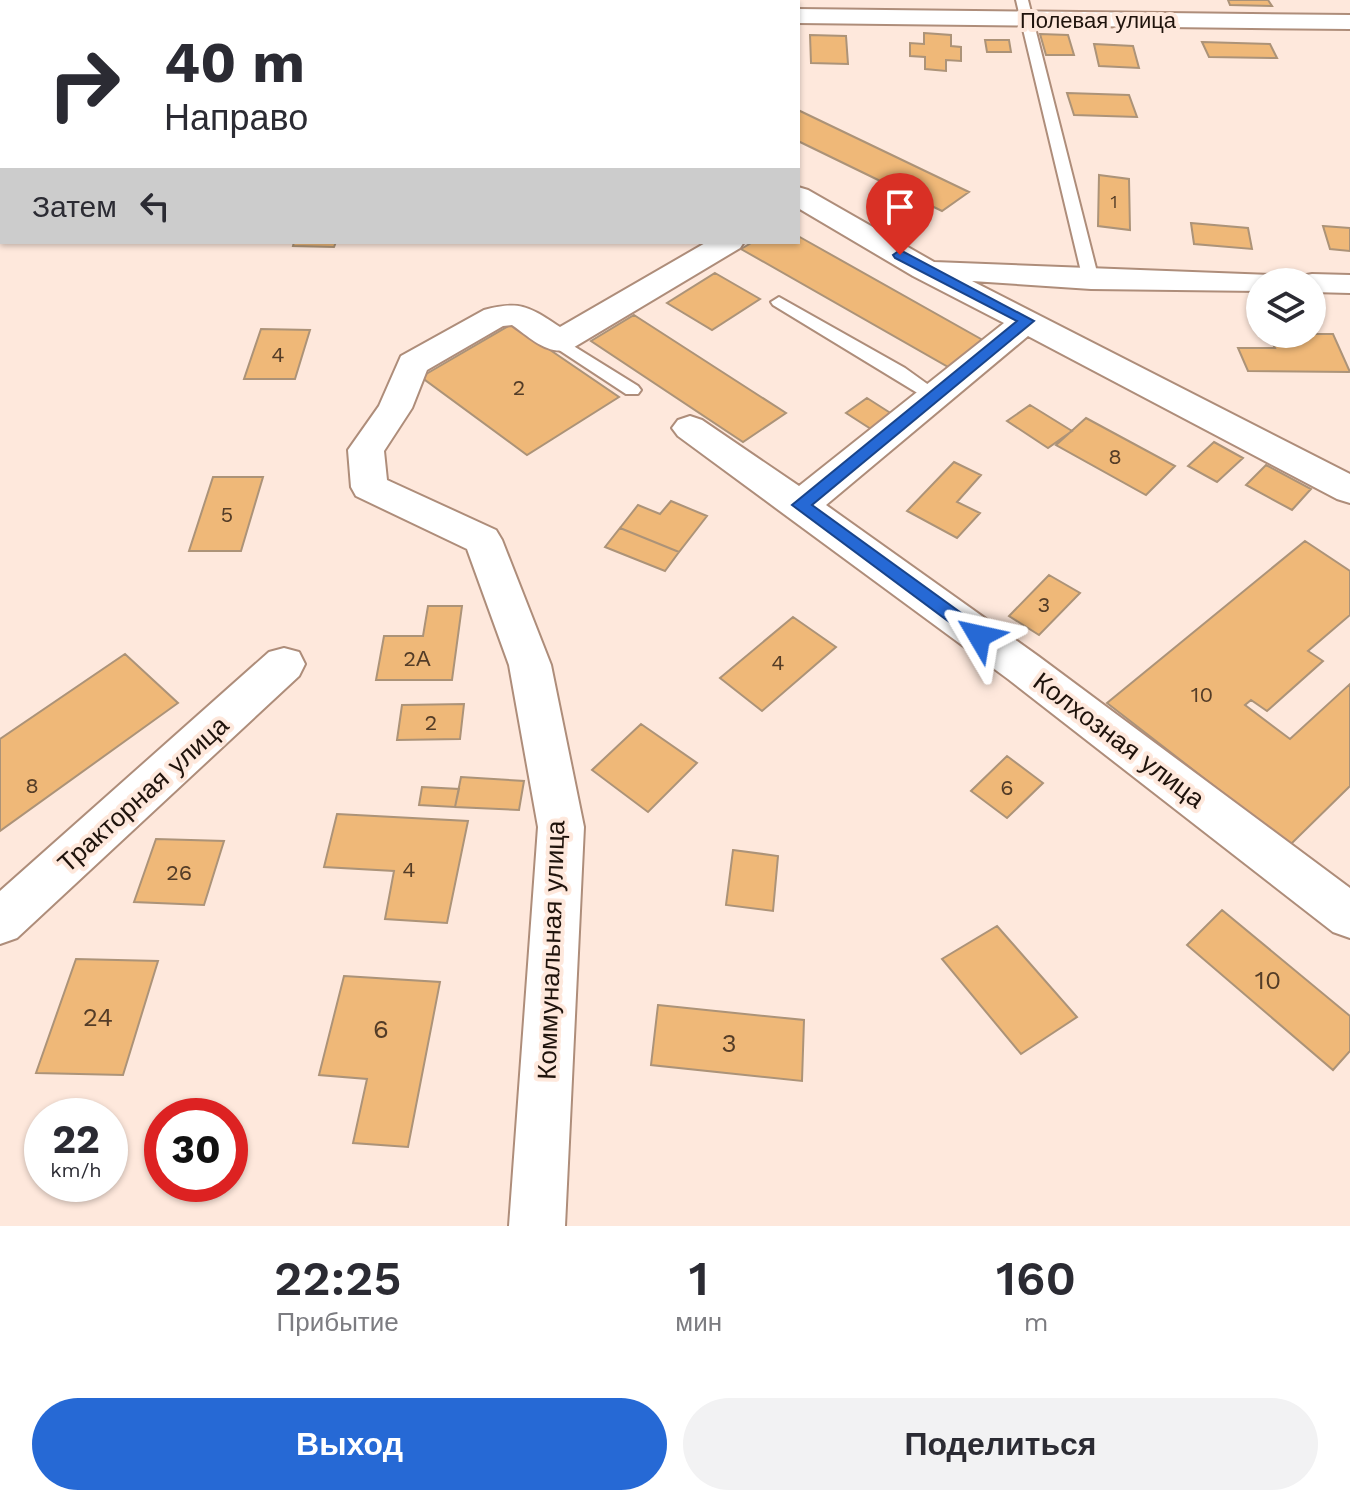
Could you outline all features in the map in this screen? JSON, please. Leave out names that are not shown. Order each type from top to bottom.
[{"type":"street","name":"Полевая улица","points":[[800,16],[1024,10],[1350,22]]},
{"type":"street","points":[[800,199],[924,269],[1350,490]]},
{"type":"street","points":[[559,342],[726,244]]},
{"type":"street","points":[[924,269],[1091,280],[1246,282]]},
{"type":"street","points":[[1326,283],[1350,284]]},
{"type":"street","name":"Коммунальная улица","points":[[537,1226],[561,827],[530,665],[483,540],[369,487],[366,450],[395,408],[413,364],[495,317],[518,314],[559,342]]},
{"type":"street","points":[[801,505],[1027,321]]},
{"type":"street","name":"Колхозная улица","points":[[690,428],[801,505],[1158,768],[1350,916]]},
{"type":"street","name":"Тракторная улица","points":[[0,922],[284,664]]},
{"type":"lane","points":[[1024,10],[1091,280]]},
{"type":"lane","points":[[779,302],[935,396]]},
{"type":"lane","points":[[559,342],[632,390]]},
{"type":"building","points":[[1228,0],[1268,0],[1272,6],[1230,5]]},
{"type":"building","points":[[924,33],[951,35],[951,46],[961,47],[961,61],[946,60],[946,71],[925,69],[925,57],[910,56],[910,43],[924,44]]},
{"type":"building","points":[[1040,34],[1068,35],[1074,55],[1046,55]]},
{"type":"building","points":[[810,35],[846,36],[848,64],[811,63]]},
{"type":"building","points":[[985,40],[1009,40],[1011,52],[987,52]]},
{"type":"building","points":[[1202,42],[1270,44],[1277,58],[1209,57]]},
{"type":"building","points":[[1094,44],[1133,46],[1139,68],[1099,66]]},
{"type":"building","points":[[1067,93],[1129,95],[1137,117],[1074,115]]},
{"type":"building","points":[[800,111],[969,192],[942,211],[800,142]]},
{"type":"building","points":[[1099,175],[1129,179],[1130,230],[1098,226]]},
{"type":"building","points":[[1191,223],[1248,228],[1252,249],[1194,244]]},
{"type":"building","points":[[1323,226],[1350,228],[1350,251],[1330,249]]},
{"type":"building","points":[[800,237],[988,343],[950,368],[741,249],[750,244],[800,244]]},
{"type":"building","points":[[294,244],[335,244],[334,247]]},
{"type":"building","points":[[715,273],[760,299],[712,330],[667,303]]},
{"type":"building","points":[[634,315],[786,413],[743,442],[591,341]]},
{"type":"building","points":[[512,324],[619,397],[527,455],[421,377]]},
{"type":"building","points":[[261,329],[310,330],[295,379],[244,379]]},
{"type":"building","points":[[1326,334],[1333,334],[1350,372],[1248,371],[1238,348],[1326,348]]},
{"type":"building","points":[[867,398],[892,414],[871,429],[846,413]]},
{"type":"building","points":[[1030,405],[1072,431],[1048,448],[1007,421]]},
{"type":"building","points":[[1086,418],[1175,466],[1146,495],[1056,445]]},
{"type":"building","points":[[1214,442],[1243,458],[1217,482],[1188,466]]},
{"type":"building","points":[[954,462],[981,475],[957,502],[980,513],[957,538],[907,511]]},
{"type":"building","points":[[1266,465],[1311,489],[1292,510],[1246,485]]},
{"type":"building","points":[[213,477],[263,477],[241,551],[189,551]]},
{"type":"building","points":[[671,501],[707,516],[679,552],[620,528],[638,505],[660,514]]},
{"type":"building","points":[[620,528],[679,552],[665,571],[605,547]]},
{"type":"building","points":[[1305,541],[1350,571],[1350,615],[1308,651],[1323,661],[1267,711],[1251,700],[1245,705],[1290,739],[1350,684],[1350,786],[1290,845],[1107,703]]},
{"type":"building","points":[[1049,575],[1080,593],[1039,635],[1009,616]]},
{"type":"building","points":[[428,606],[462,606],[452,680],[376,680],[384,636],[423,636]]},
{"type":"building","points":[[793,617],[836,647],[762,711],[720,678]]},
{"type":"building","points":[[125,654],[178,703],[0,831],[0,739]]},
{"type":"building","points":[[464,704],[460,739],[397,740],[402,705]]},
{"type":"building","points":[[641,724],[697,763],[648,812],[592,770]]},
{"type":"building","points":[[1007,756],[1043,783],[1007,818],[971,791]]},
{"type":"building","points":[[461,777],[524,781],[519,810],[455,807]]},
{"type":"building","points":[[422,787],[459,789],[455,807],[419,805]]},
{"type":"building","points":[[337,814],[468,821],[447,923],[385,919],[394,871],[324,867]]},
{"type":"building","points":[[156,839],[224,841],[204,905],[134,902]]},
{"type":"building","points":[[733,850],[778,856],[773,911],[726,905]]},
{"type":"building","points":[[1222,910],[1350,1016],[1350,1051],[1333,1070],[1187,945]]},
{"type":"building","points":[[997,926],[1077,1017],[1021,1054],[942,959]]},
{"type":"building","points":[[76,959],[158,961],[123,1075],[36,1073]]},
{"type":"building","points":[[344,976],[440,982],[408,1147],[353,1143],[367,1079],[319,1075]]},
{"type":"building","points":[[658,1005],[804,1020],[802,1081],[651,1065]]},
{"type":"route","points":[[900,255],[1027,321],[801,505],[979,636]]}]
